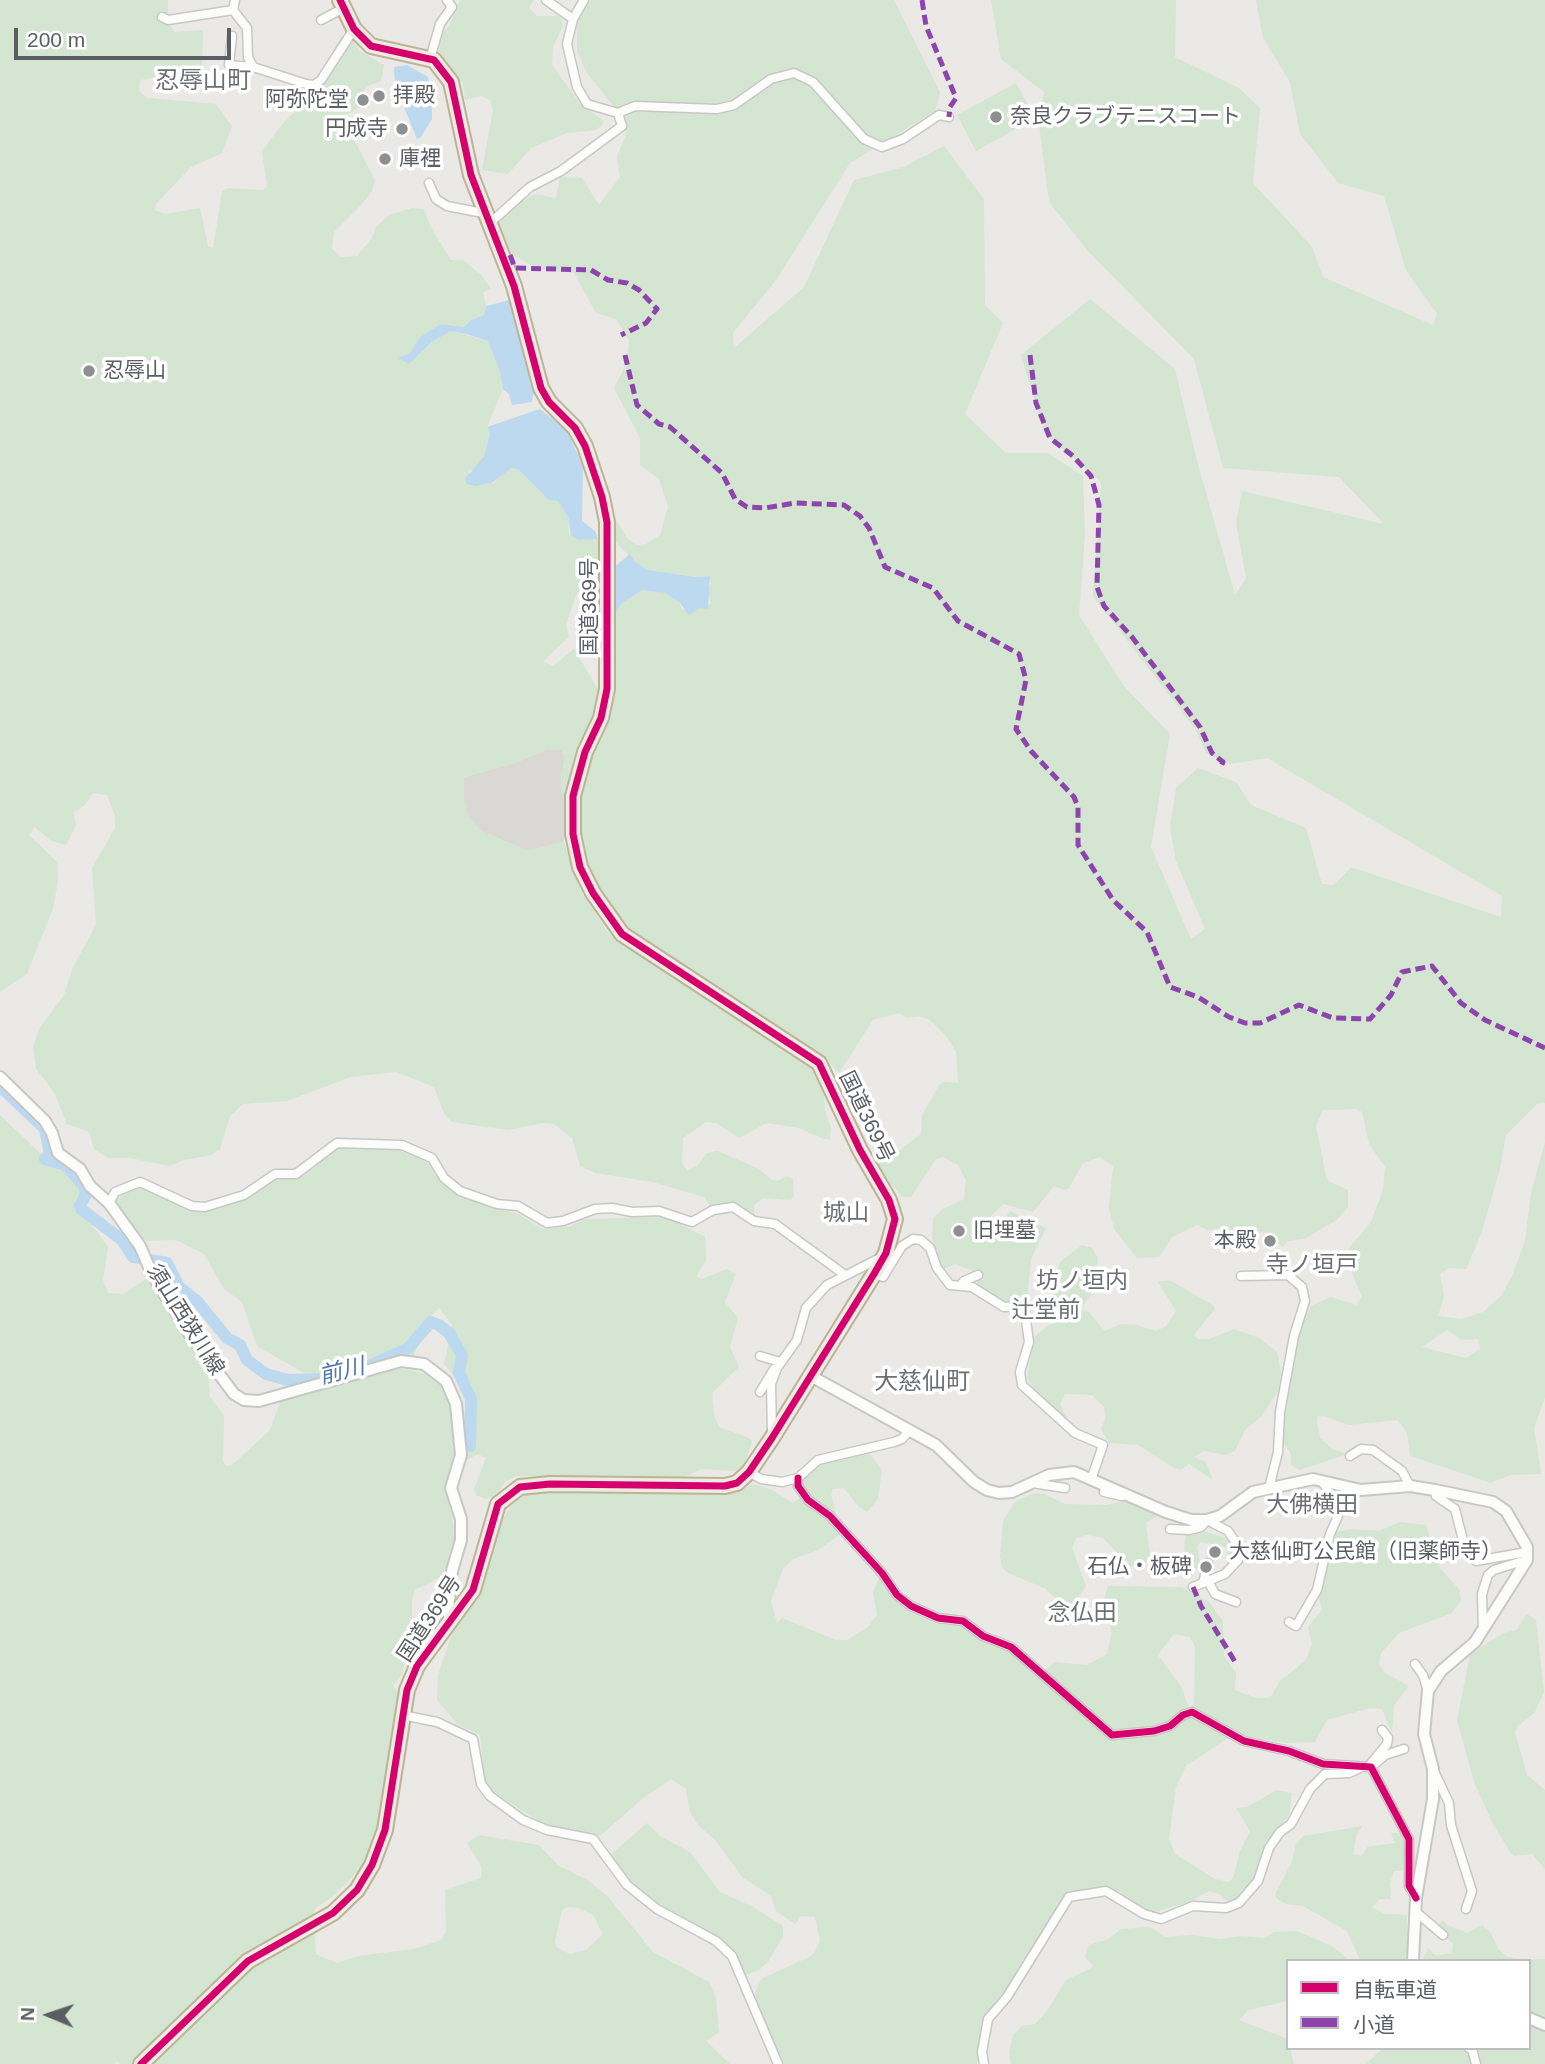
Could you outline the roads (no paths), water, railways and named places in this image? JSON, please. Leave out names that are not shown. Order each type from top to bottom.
[{"type":"highway","points":[[342,4],[354,29],[371,46],[430,59]]},
{"type":"highway","name":"国道369号","points":[[141,2064],[248,1961],[333,1913],[357,1890],[372,1866],[385,1830],[402,1715],[417,1666],[473,1590],[498,1504],[520,1487],[550,1484],[726,1486],[737,1483],[749,1472],[772,1438],[874,1274],[886,1253],[895,1219],[889,1200],[860,1150],[819,1063],[622,934],[593,892],[580,867],[573,834],[573,796],[585,752],[603,711],[607,689],[607,522],[585,446],[575,428],[548,402],[541,388],[514,286],[486,219],[463,146],[450,82],[443,69],[430,59]]},
{"type":"main road","name":"須山西狭川線","points":[[0,1077],[45,1121],[58,1153],[80,1169],[90,1186],[108,1203],[140,1246],[152,1274],[213,1369],[234,1394],[244,1400],[259,1401],[401,1361],[424,1364],[446,1381],[456,1404],[461,1455],[451,1488],[461,1519],[461,1540],[452,1571],[448,1609],[450,1621]]},
{"type":"main road","points":[[809,1375],[936,1445],[987,1490],[1012,1492],[1062,1472],[1092,1478],[1166,1512],[1191,1520],[1208,1520],[1220,1516],[1253,1492],[1313,1479],[1361,1490],[1410,1486],[1435,1490],[1493,1502],[1506,1511],[1516,1526],[1527,1556],[1483,1631],[1441,1671],[1428,1691],[1424,1734],[1433,1769],[1433,1799],[1416,1898],[1413,1959]]},
{"type":"street","points":[[234,0],[233,10],[247,28],[248,57],[253,67]]},
{"type":"street","points":[[430,59],[440,23],[452,7],[447,0]]},
{"type":"street","points":[[546,0],[573,19]]},
{"type":"street","points":[[584,0],[573,19],[567,44],[577,87],[587,104],[618,113],[635,106],[718,109],[734,105],[771,79],[794,73],[813,82],[864,139],[882,147],[903,139],[939,115],[949,117]]},
{"type":"street","points":[[321,20],[342,4]]},
{"type":"street","points":[[162,17],[168,20],[233,10]]},
{"type":"street","points":[[232,36],[229,65],[253,67],[314,85],[321,80],[354,29]]},
{"type":"street","points":[[429,183],[436,198],[447,206],[486,219],[622,126],[618,113]]},
{"type":"street","points":[[108,1203],[115,1192],[140,1182],[192,1206],[205,1208],[244,1195],[275,1174],[296,1174],[337,1143],[402,1145],[432,1158],[444,1178],[460,1191],[498,1204],[518,1206],[547,1223],[563,1221],[595,1209],[612,1208],[632,1213],[659,1211],[692,1222],[713,1210],[733,1208],[754,1221],[775,1224],[845,1275]]},
{"type":"street","points":[[874,1274],[883,1277],[902,1245],[913,1239],[921,1240],[930,1248],[943,1279],[950,1285],[972,1287],[1004,1307],[1024,1306],[1030,1342],[1020,1372],[1022,1385],[1075,1433],[1103,1445],[1092,1478]]},
{"type":"street","points":[[772,1438],[771,1384],[778,1365],[797,1340],[806,1308],[827,1285],[873,1264],[886,1253]]},
{"type":"street","points":[[960,1286],[978,1275]]},
{"type":"street","points":[[1241,1276],[1288,1275],[1303,1287],[1305,1301],[1294,1336],[1280,1412],[1278,1452],[1269,1488]]},
{"type":"street","points":[[760,1356],[778,1365]]},
{"type":"street","points":[[760,1392],[771,1370],[778,1365]]},
{"type":"street","points":[[749,1472],[761,1479],[782,1482],[798,1478],[818,1460],[894,1442],[902,1439],[909,1431]]},
{"type":"street","points":[[1350,1456],[1361,1448],[1373,1450],[1402,1471],[1410,1486]]},
{"type":"street","points":[[798,1478],[798,1486],[808,1500],[830,1516],[883,1573],[897,1595],[911,1606],[938,1618],[963,1621],[983,1636],[1011,1647],[1112,1735],[1154,1731],[1170,1726],[1183,1715],[1192,1712],[1244,1741],[1289,1751],[1323,1764],[1367,1767]]},
{"type":"street","points":[[1289,1622],[1296,1626],[1317,1590],[1330,1534],[1338,1516],[1335,1503],[1322,1480]]},
{"type":"street","points":[[1032,1483],[1065,1488]]},
{"type":"street","points":[[1435,1490],[1436,1496],[1455,1508],[1465,1548],[1476,1561],[1527,1556]]},
{"type":"street","points":[[1104,1492],[1123,1497],[1128,1494]]},
{"type":"street","points":[[1170,1529],[1189,1530],[1201,1527],[1208,1520],[1228,1531],[1236,1544],[1238,1560],[1225,1574],[1193,1587]]},
{"type":"street","points":[[1483,1631],[1482,1594],[1488,1575],[1493,1570],[1527,1556]]},
{"type":"street","points":[[1208,1563],[1206,1582],[1215,1594],[1236,1602]]},
{"type":"street","points":[[1415,1664],[1423,1675],[1428,1691]]},
{"type":"street","points":[[402,1715],[437,1722],[472,1739],[481,1784],[490,1796],[523,1820],[547,1830],[593,1839],[627,1885],[657,1909],[716,1941],[732,1956],[778,2064]]},
{"type":"street","points":[[1367,1767],[1387,1744],[1388,1738],[1382,1730]]},
{"type":"street","points":[[984,2064],[982,2052],[988,2019],[1007,1997],[1069,1897],[1106,1891],[1144,1914],[1161,1919],[1193,1906],[1226,1908],[1240,1903],[1258,1881],[1269,1848],[1280,1832],[1291,1824],[1310,1789],[1325,1774],[1349,1773],[1404,1749]]},
{"type":"street","points":[[1367,1767],[1409,1839],[1409,1886],[1416,1898]]},
{"type":"street","points":[[1433,1769],[1449,1802],[1451,1825],[1472,1891],[1466,1909]]},
{"type":"street","points":[[1415,1911],[1443,1935]]},
{"type":"water","points":[[407,65],[428,77],[432,100],[432,119],[417,139],[395,85],[394,67]]},
{"type":"water","points":[[514,299],[534,389],[532,402],[512,405],[509,394],[503,389],[500,372],[488,341],[470,335],[451,331],[432,342],[409,364],[398,358],[410,353],[420,337],[441,324],[464,327],[471,320],[484,315],[486,306]]},
{"type":"water","points":[[540,409],[566,429],[583,466],[582,521],[595,531],[598,539],[579,540],[571,536],[568,517],[558,501],[549,500],[519,470],[512,468],[493,482],[475,486],[467,484],[465,479],[484,456],[490,434],[487,427]]},
{"type":"water","points":[[630,554],[634,561],[648,570],[696,577],[710,576],[708,609],[700,608],[689,615],[679,602],[665,593],[642,590],[621,604],[611,621],[612,569]]},
{"type":"water","points":[[604,592],[600,653],[595,657],[587,650],[578,632],[578,621],[589,604],[594,603]]},
{"type":"waterway","name":"前川","points":[[0,1086],[45,1129],[50,1154],[45,1159],[66,1165],[84,1186],[86,1195],[80,1205],[81,1209],[122,1240],[133,1257],[141,1258]]},
{"type":"waterway","name":"前川","points":[[150,1260],[167,1263],[179,1287],[197,1301],[227,1338],[240,1345],[247,1360],[266,1374],[288,1380],[327,1379]]},
{"type":"waterway","name":"前川","points":[[365,1368],[407,1349],[431,1322],[439,1325],[449,1333],[462,1355],[459,1373],[471,1399],[470,1446]]},
{"type":"place","name":"拝殿","points":[[379,96]]},
{"type":"place","name":"阿弥陀堂","points":[[363,100]]},
{"type":"place","name":"奈良クラブテニスコート","points":[[996,117]]},
{"type":"place","name":"円成寺","points":[[402,129]]},
{"type":"place","name":"庫裡","points":[[385,159]]},
{"type":"place","name":"忍辱山","points":[[89,371]]},
{"type":"place","name":"旧埋墓","points":[[959,1231]]},
{"type":"place","name":"本殿","points":[[1270,1241]]},
{"type":"place","name":"大慈仙町公民館（旧薬師寺）","points":[[1215,1552]]},
{"type":"place","name":"石仏・板碑","points":[[1206,1567]]},
{"type":"district","name":"忍辱山町","points":[[203,81]]},
{"type":"district","name":"城山","points":[[846,1214]]},
{"type":"district","name":"寺ノ垣戸","points":[[1312,1266]]},
{"type":"district","name":"坊ノ垣内","points":[[1082,1282]]},
{"type":"district","name":"辻堂前","points":[[1046,1311]]},
{"type":"district","name":"大慈仙町","points":[[922,1382]]},
{"type":"district","name":"大佛横田","points":[[1312,1506]]},
{"type":"district","name":"念仏田","points":[[1082,1614]]}]
